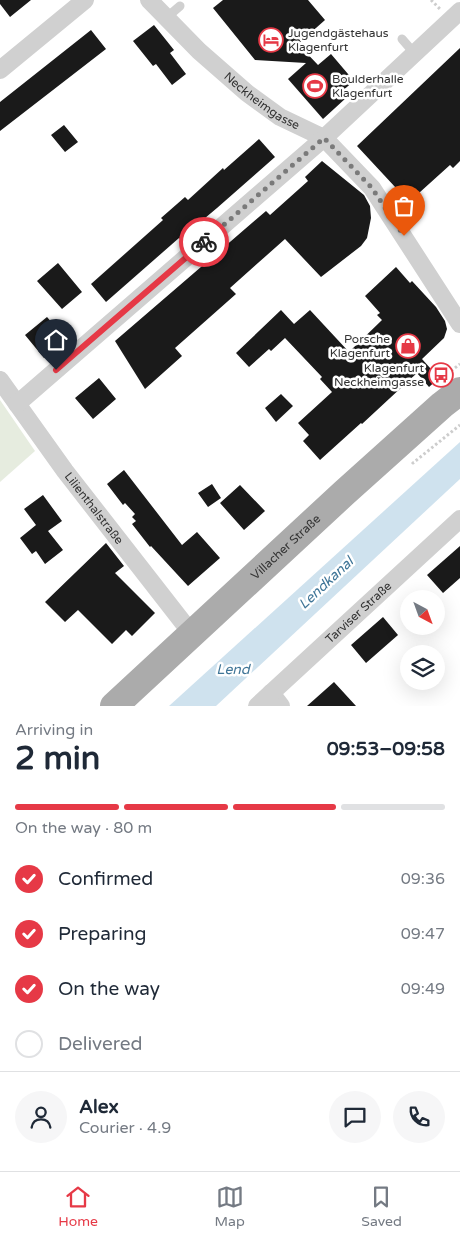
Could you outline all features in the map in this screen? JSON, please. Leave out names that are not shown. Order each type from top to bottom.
[{"type":"main road","name":"Villacher Straße","points":[[114,706],[344,493],[460,391]]},
{"type":"street","points":[[0,70],[86,0]]},
{"type":"street","name":"Neckheimgasse","points":[[149,0],[198,52],[247,93],[280,117],[324,138],[372,188],[460,324]]},
{"type":"street","points":[[17,404],[324,138],[460,12]]},
{"type":"street","name":"Lilienthalstraße","points":[[0,380],[65,471],[192,634]]},
{"type":"street","name":"Tarviser Straße","points":[[257,706],[276,700],[460,519]]},
{"type":"lane","points":[[166,18],[180,6]]},
{"type":"lane","points":[[402,39],[415,54]]},
{"type":"shaded area","points":[[0,400],[35,451],[0,482]]},
{"type":"water","name":"Lend","points":[[460,442],[460,479],[216,706],[169,706]]},
{"type":"building","points":[[0,0],[31,0],[10,17],[0,4]]},
{"type":"building","name":"Jugendgästehaus Klagenfurt","points":[[223,0],[308,0],[325,20],[298,44],[318,65],[331,54],[354,81],[341,92],[346,98],[323,119],[288,79],[306,63],[255,60],[213,8]]},
{"type":"building","points":[[154,25],[174,50],[170,53],[186,74],[172,85],[156,64],[153,66],[133,41]]},
{"type":"building","points":[[91,30],[106,49],[0,131],[0,102]]},
{"type":"building","points":[[460,48],[460,161],[453,168],[450,165],[409,202],[357,146]]},
{"type":"building","points":[[64,125],[78,142],[65,152],[51,135]]},
{"type":"building","points":[[259,139],[275,157],[106,302],[91,284],[163,220],[161,218],[185,197],[188,200]]},
{"type":"building","points":[[322,161],[364,195],[370,206],[371,218],[367,238],[361,246],[321,277],[285,239],[230,288],[236,294],[175,348],[182,356],[145,389],[115,341],[266,211],[270,215],[308,181],[305,177]]},
{"type":"building","points":[[58,263],[82,292],[62,309],[37,281]]},
{"type":"building","name":"Porsche Klagenfurt","points":[[396,267],[436,307],[445,321],[447,329],[444,338],[422,359],[439,378],[429,387],[417,373],[320,460],[303,441],[309,435],[298,423],[332,392],[320,379],[322,377],[285,338],[249,367],[236,353],[281,310],[294,324],[310,310],[349,352],[382,320],[377,315],[380,313],[365,296]]},
{"type":"building","points":[[47,317],[66,339],[44,358],[25,335]]},
{"type":"building","points":[[99,378],[116,399],[93,419],[75,398]]},
{"type":"building","points":[[281,394],[293,406],[276,422],[265,408]]},
{"type":"building","points":[[124,470],[182,545],[197,532],[220,558],[188,586],[150,547],[132,524],[136,521],[132,517],[135,514],[125,503],[123,505],[107,484]]},
{"type":"building","points":[[212,484],[221,498],[208,507],[198,493]]},
{"type":"building","points":[[240,485],[265,511],[244,530],[220,503]]},
{"type":"building","points":[[43,495],[62,521],[48,531],[63,550],[45,564],[36,551],[32,554],[20,538],[36,525],[24,509]]},
{"type":"building","points":[[106,543],[124,566],[115,573],[155,613],[132,636],[126,630],[112,644],[78,610],[65,622],[45,602]]},
{"type":"building","points":[[460,546],[460,578],[445,591],[440,590],[427,575]]},
{"type":"building","points":[[383,617],[398,635],[366,663],[351,645]]},
{"type":"building","points":[[334,682],[356,706],[307,706]]},
{"type":"way so far","points":[[204,242],[324,138],[372,188],[404,236]]},
{"type":"place","name":"Jugendgästehaus Klagenfurt","points":[[271,40]]},
{"type":"place","name":"Boulderhalle Klagenfurt","points":[[315,86]]},
{"type":"place","name":"Porsche Klagenfurt","points":[[408,346]]},
{"type":"place","name":"Klagenfurt Neckheimgasse","points":[[441,375]]},
{"type":"route","points":[[56,370],[204,242]]},
{"type":"water label","name":"Lendkanal","points":[[326,583]]}]
